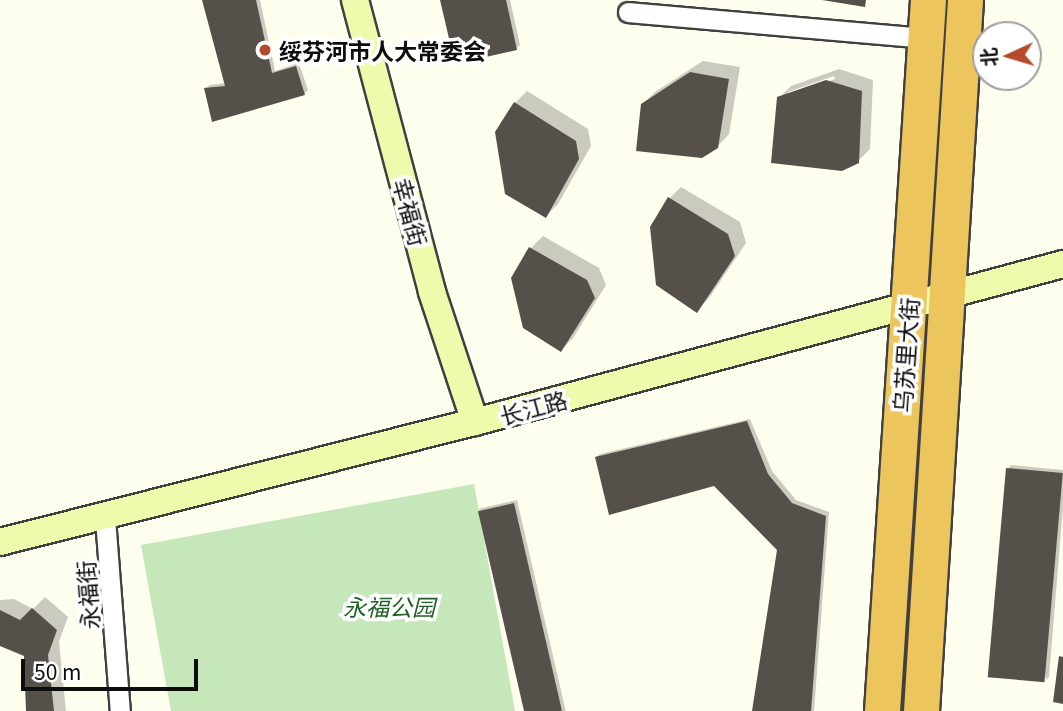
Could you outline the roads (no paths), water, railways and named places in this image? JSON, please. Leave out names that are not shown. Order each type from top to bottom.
[{"type":"highway","name":"乌苏里大街","points":[[882,711],[928,0]]},
{"type":"highway","name":"乌苏里大街","points":[[921,711],[964,0]]},
{"type":"street","name":"幸福街","points":[[355,0],[432,292],[475,422]]},
{"type":"street","points":[[628,12],[926,38]]},
{"type":"street","name":"长江路","points":[[0,542],[105,518],[475,422],[946,298],[1063,264]]},
{"type":"street","name":"永福街","points":[[105,518],[120,711]]},
{"type":"place","name":"绥芬河市人大常委会","points":[[265,50]]},
{"type":"park label","name":"永福公园","points":[[389,606]]}]
